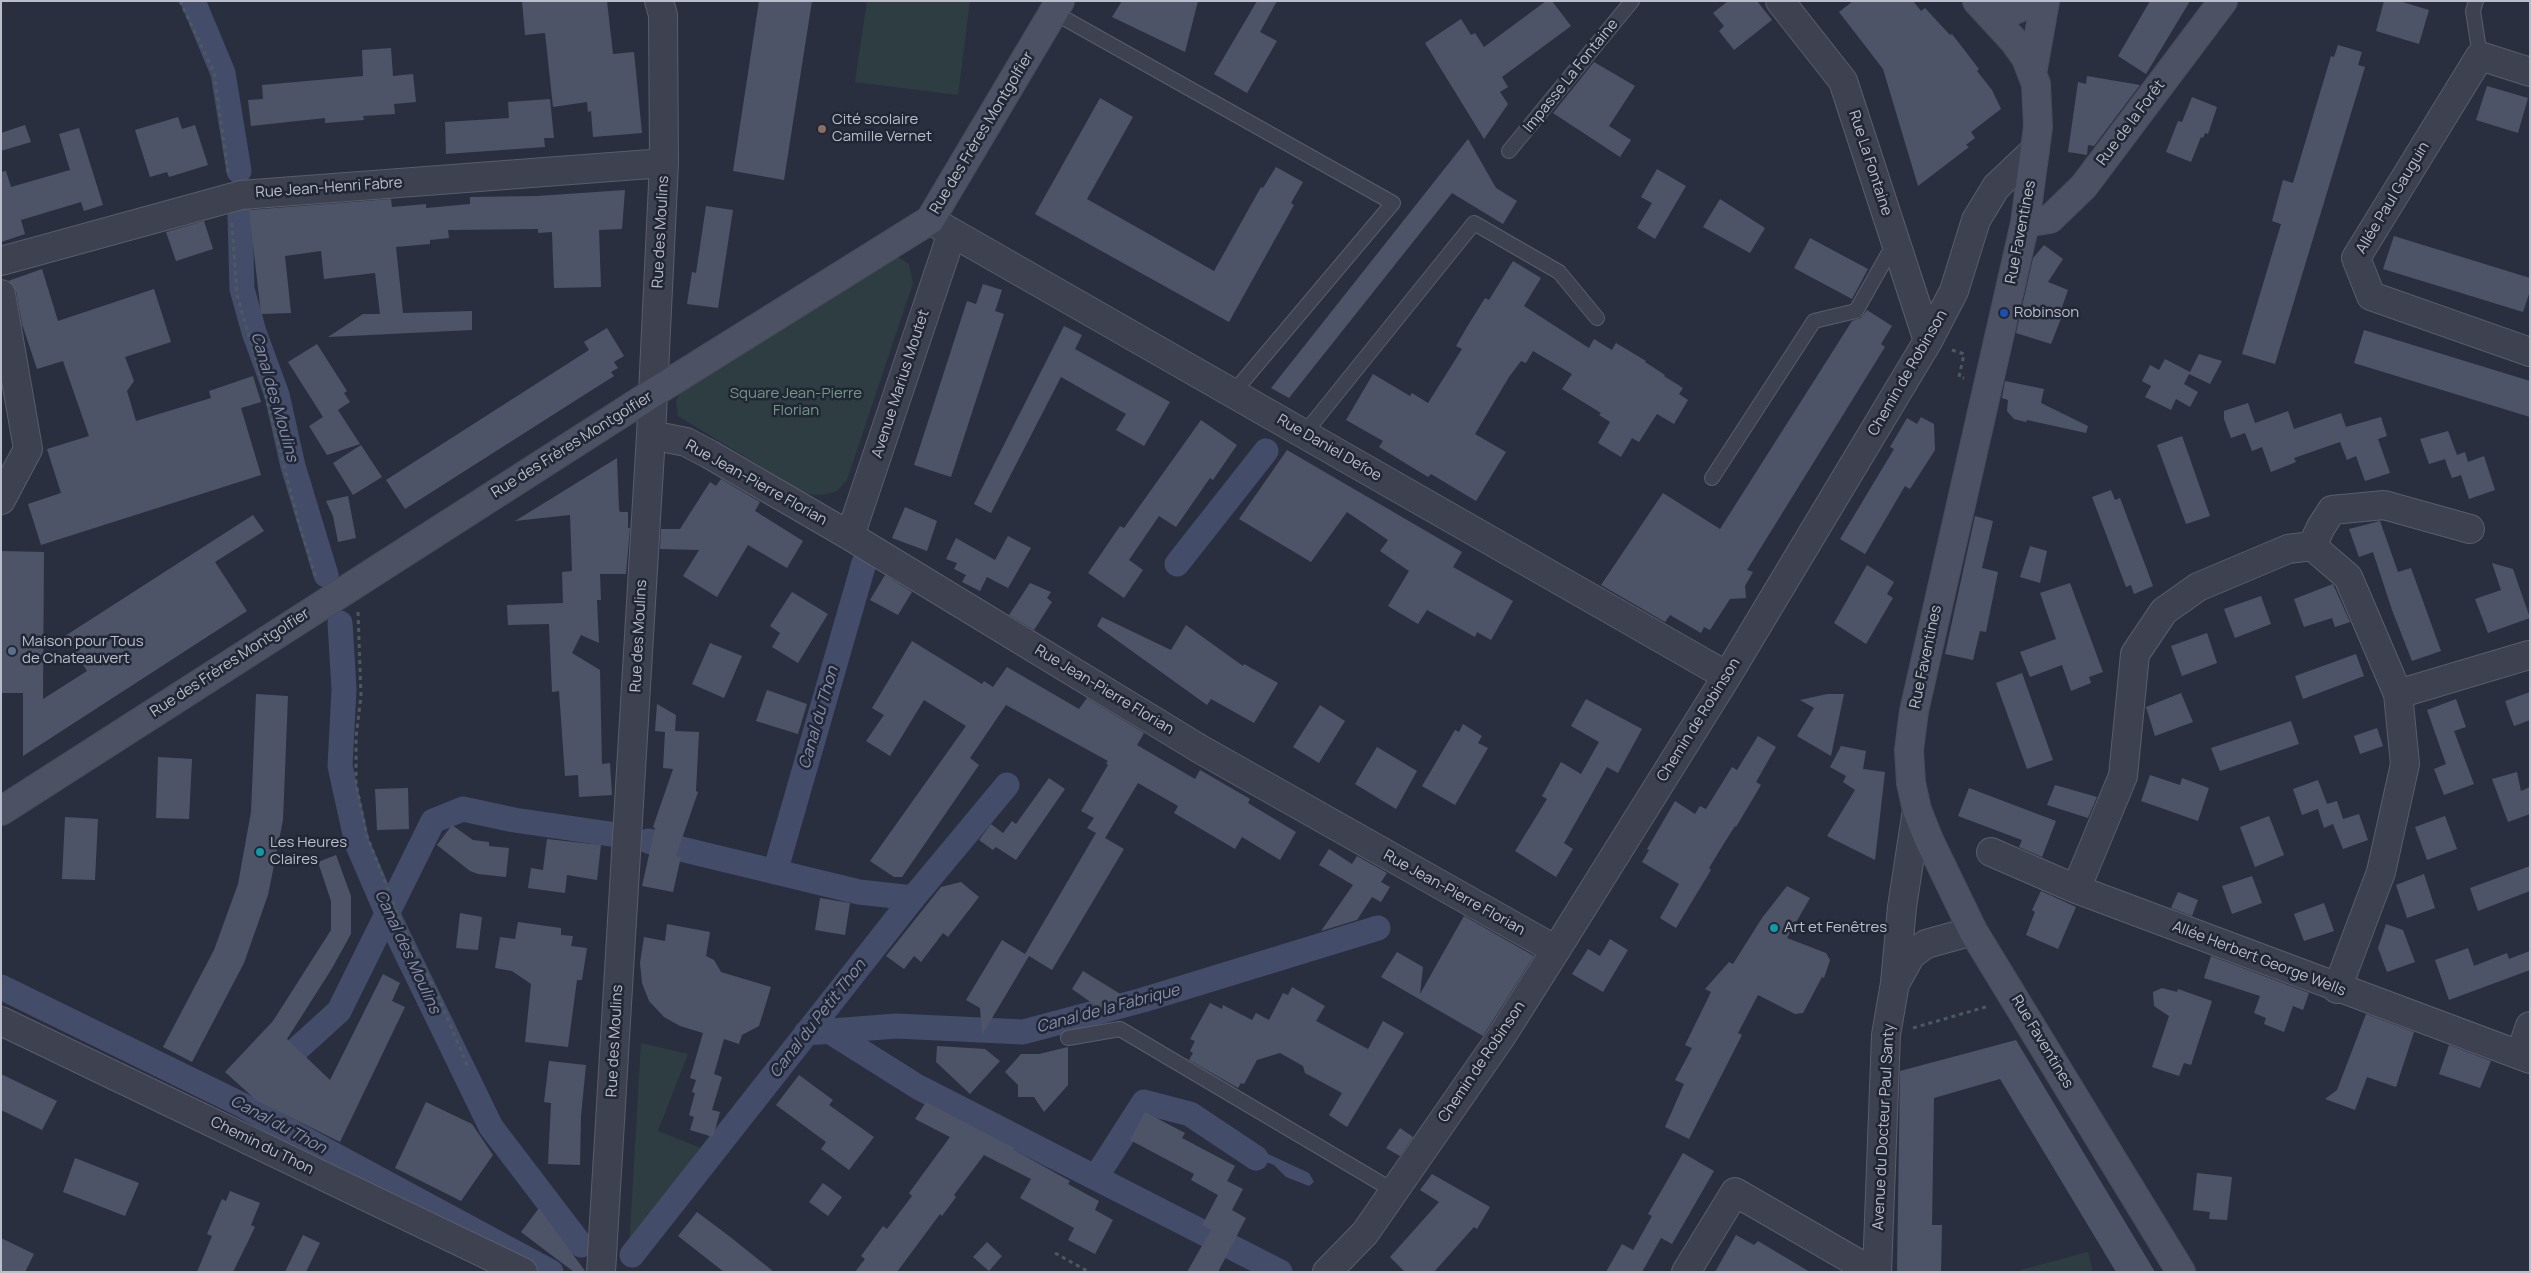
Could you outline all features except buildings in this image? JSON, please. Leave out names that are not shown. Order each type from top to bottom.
[{"type":"street","name":"Rue des Moulins","points":[[601,1272],[651,435],[664,163],[663,15],[659,1]]},
{"type":"street","name":"Rue La Fontaine","points":[[1780,1],[1843,81],[1928,341]]},
{"type":"street","points":[[1983,8],[2005,14],[2019,8],[2024,1]]},
{"type":"street","points":[[2032,74],[2045,1]]},
{"type":"street","name":"Rue de la Forêt","points":[[2025,224],[2050,219],[2078,192],[2222,1]]},
{"type":"street","name":"Rue des Frères Montgolfier","points":[[1,811],[653,393],[941,226],[1057,6]]},
{"type":"street","name":"Rue Faventines","points":[[1983,8],[2013,40],[2026,58],[2032,74],[2038,101],[2035,150],[2025,224],[1914,711],[1909,750],[1911,783],[1917,810],[1929,840],[1973,931],[2181,1272]]},
{"type":"street","points":[[2480,56],[2530,72]]},
{"type":"street","name":"Allée Paul Gauguin","points":[[2480,56],[2356,258],[2371,296],[2530,352]]},
{"type":"street","name":"Chemin de Robinson","points":[[1327,1272],[1365,1233],[1501,1037],[1556,950],[1727,676],[1928,341],[1954,291],[1976,220],[1996,187],[2035,150]]},
{"type":"street","name":"Rue Jean-Henri Fabre","points":[[1,261],[241,195],[664,163]]},
{"type":"street","name":"Rue Daniel Defoe","points":[[941,226],[1727,676]]},
{"type":"street","name":"Avenue Marius Moutet","points":[[850,536],[941,226]]},
{"type":"street","points":[[1,294],[28,449],[1,500]]},
{"type":"street","name":"Rue Jean-Pierre Florian","points":[[651,435],[686,442],[850,536],[1200,749],[1556,950]]},
{"type":"street","points":[[2312,546],[2332,510],[2384,505],[2470,529]]},
{"type":"street","points":[[2076,889],[2123,776],[2135,654],[2164,610],[2198,587],[2288,549],[2312,546],[2348,577],[2398,694],[2405,764],[2381,872],[2337,988]]},
{"type":"street","points":[[2398,694],[2529,655]]},
{"type":"street","name":"Avenue du Docteur Paul Santy","points":[[1877,1272],[1886,1036],[1895,983],[1902,907],[1917,810]]},
{"type":"street","name":"Allée Herbert George Wells","points":[[1991,852],[2076,889],[2525,1057]]},
{"type":"street","name":"Avenue du Docteur Paul Santy","points":[[1895,983],[1911,956],[1926,944],[1973,931]]},
{"type":"street","name":"Chemin du Thon","points":[[1,1021],[523,1272]]},
{"type":"street","points":[[2525,1057],[2530,1026]]},
{"type":"street","points":[[1686,1272],[1735,1192],[1873,1272]]},
{"type":"lane","name":"Impasse La Fontaine","points":[[1509,150],[1632,1]]},
{"type":"lane","points":[[2476,1],[2473,11],[2480,56]]},
{"type":"lane","points":[[1057,6],[1393,203],[1233,393]]},
{"type":"lane","points":[[1304,434],[1474,223],[1559,272],[1597,318]]},
{"type":"lane","points":[[1712,478],[1814,321],[1856,311],[1895,242]]},
{"type":"lane","points":[[1068,1038],[1120,1029],[1394,1191]]},
{"type":"path","points":[[180,1],[214,72],[231,198],[237,295],[262,378],[298,520],[325,602]]},
{"type":"path","points":[[1928,341],[1964,354],[1959,377],[1987,384]]},
{"type":"path","points":[[357,582],[361,696],[356,738],[356,784],[367,836],[402,925],[438,996],[468,1067]]},
{"type":"path","points":[[1911,1028],[1967,1012]]},
{"type":"path","points":[[1055,1253],[1090,1272]]},
{"type":"green space","points":[[867,1],[970,1],[958,95],[855,82]]},
{"type":"green space","name":"Square Jean-Pierre Florian","points":[[898,257],[909,264],[913,283],[847,480],[837,491],[822,495],[806,494],[678,416],[676,400],[683,389],[889,258]]},
{"type":"green space","points":[[641,1043],[688,1054],[658,1131],[708,1151],[629,1249]]},
{"type":"green space","points":[[2088,1252],[2093,1272],[2020,1272],[2020,1270]]},
{"type":"water","points":[[1266,1153],[1309,1173],[1314,1182],[1309,1186],[1286,1177],[1274,1165],[1253,1157]]},
{"type":"waterway","name":"Canal des Moulins","points":[[193,1],[223,73],[239,171]]},
{"type":"waterway","name":"Canal des Moulins","points":[[240,216],[242,289],[254,332],[277,395],[293,466],[326,575]]},
{"type":"waterway","name":"Canal du Petit Thon","points":[[1177,564],[1266,451]]},
{"type":"waterway","name":"Canal du Thon","points":[[775,872],[864,563]]},
{"type":"waterway","name":"Canal des Moulins","points":[[340,623],[344,689],[340,766],[357,843],[388,915],[491,1127],[581,1245]]},
{"type":"waterway","name":"Canal du Petit Thon","points":[[632,1255],[913,898],[1007,785]]},
{"type":"waterway","name":"Canal du Thon","points":[[273,1071],[339,1011],[433,821],[463,809],[514,820],[610,834]]},
{"type":"waterway","name":"Canal du Thon","points":[[648,841],[859,892],[913,898]]},
{"type":"waterway","name":"Canal de la Fabrique","points":[[806,1033],[896,1026],[1023,1032],[1143,1000],[1378,928]]},
{"type":"waterway","name":"Canal du Thon","points":[[1,987],[238,1103],[551,1272]]},
{"type":"waterway","name":"Canal de la Fabrique","points":[[829,1031],[918,1087],[1280,1272]]},
{"type":"waterway","name":"Canal de la Fabrique","points":[[1096,1177],[1144,1102],[1190,1114],[1256,1158]]},
{"type":"place","name":"Cité scolaire Camille Vernet","points":[[822,129]]},
{"type":"place","name":"Robinson","points":[[2004,313]]},
{"type":"place","name":"Maison pour Tous de Chateauvert","points":[[12,651]]},
{"type":"place","name":"Les Heures Claires","points":[[260,852]]},
{"type":"place","name":"Art et Fenêtres","points":[[1774,928]]}]
